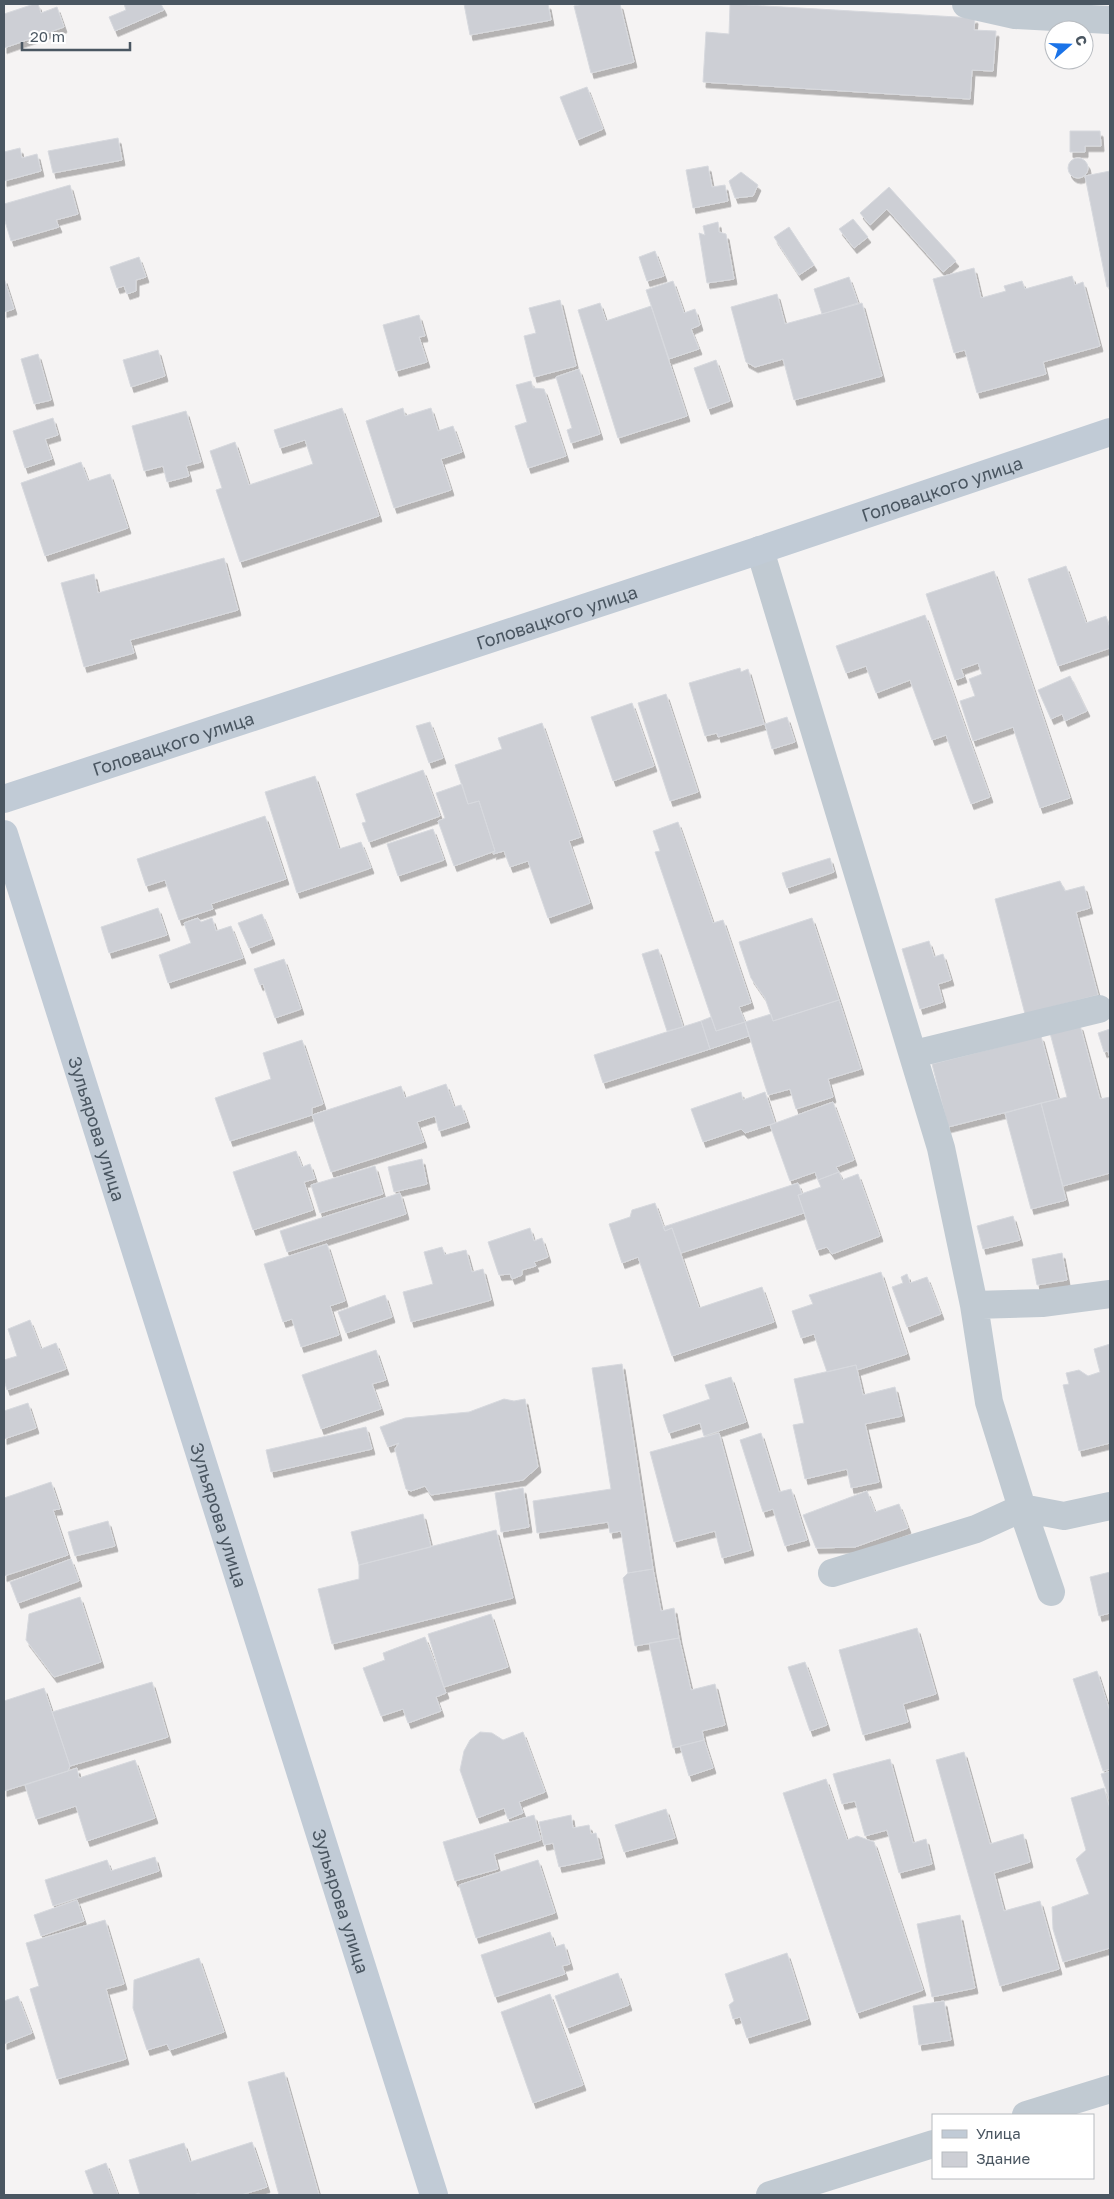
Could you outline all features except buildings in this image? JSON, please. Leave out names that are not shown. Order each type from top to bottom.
[{"type":"street","points":[[966,4],[1015,15],[1108,16]]},
{"type":"street","name":"Головацкого улица","points":[[4,799],[760,550],[1110,432]]},
{"type":"street","points":[[760,550],[941,1148],[974,1306],[990,1402],[1022,1508],[1051,1592]]},
{"type":"street","name":"Зульярова улица","points":[[4,834],[434,2195]]},
{"type":"street","points":[[914,1054],[1099,1009]]},
{"type":"street","points":[[974,1306],[1042,1303],[1110,1294]]},
{"type":"street","points":[[832,1573],[976,1529],[1022,1508],[1064,1516],[1110,1506]]},
{"type":"street","points":[[1029,2114],[1110,2089]]},
{"type":"street","points":[[770,2195],[932,2144]]}]
